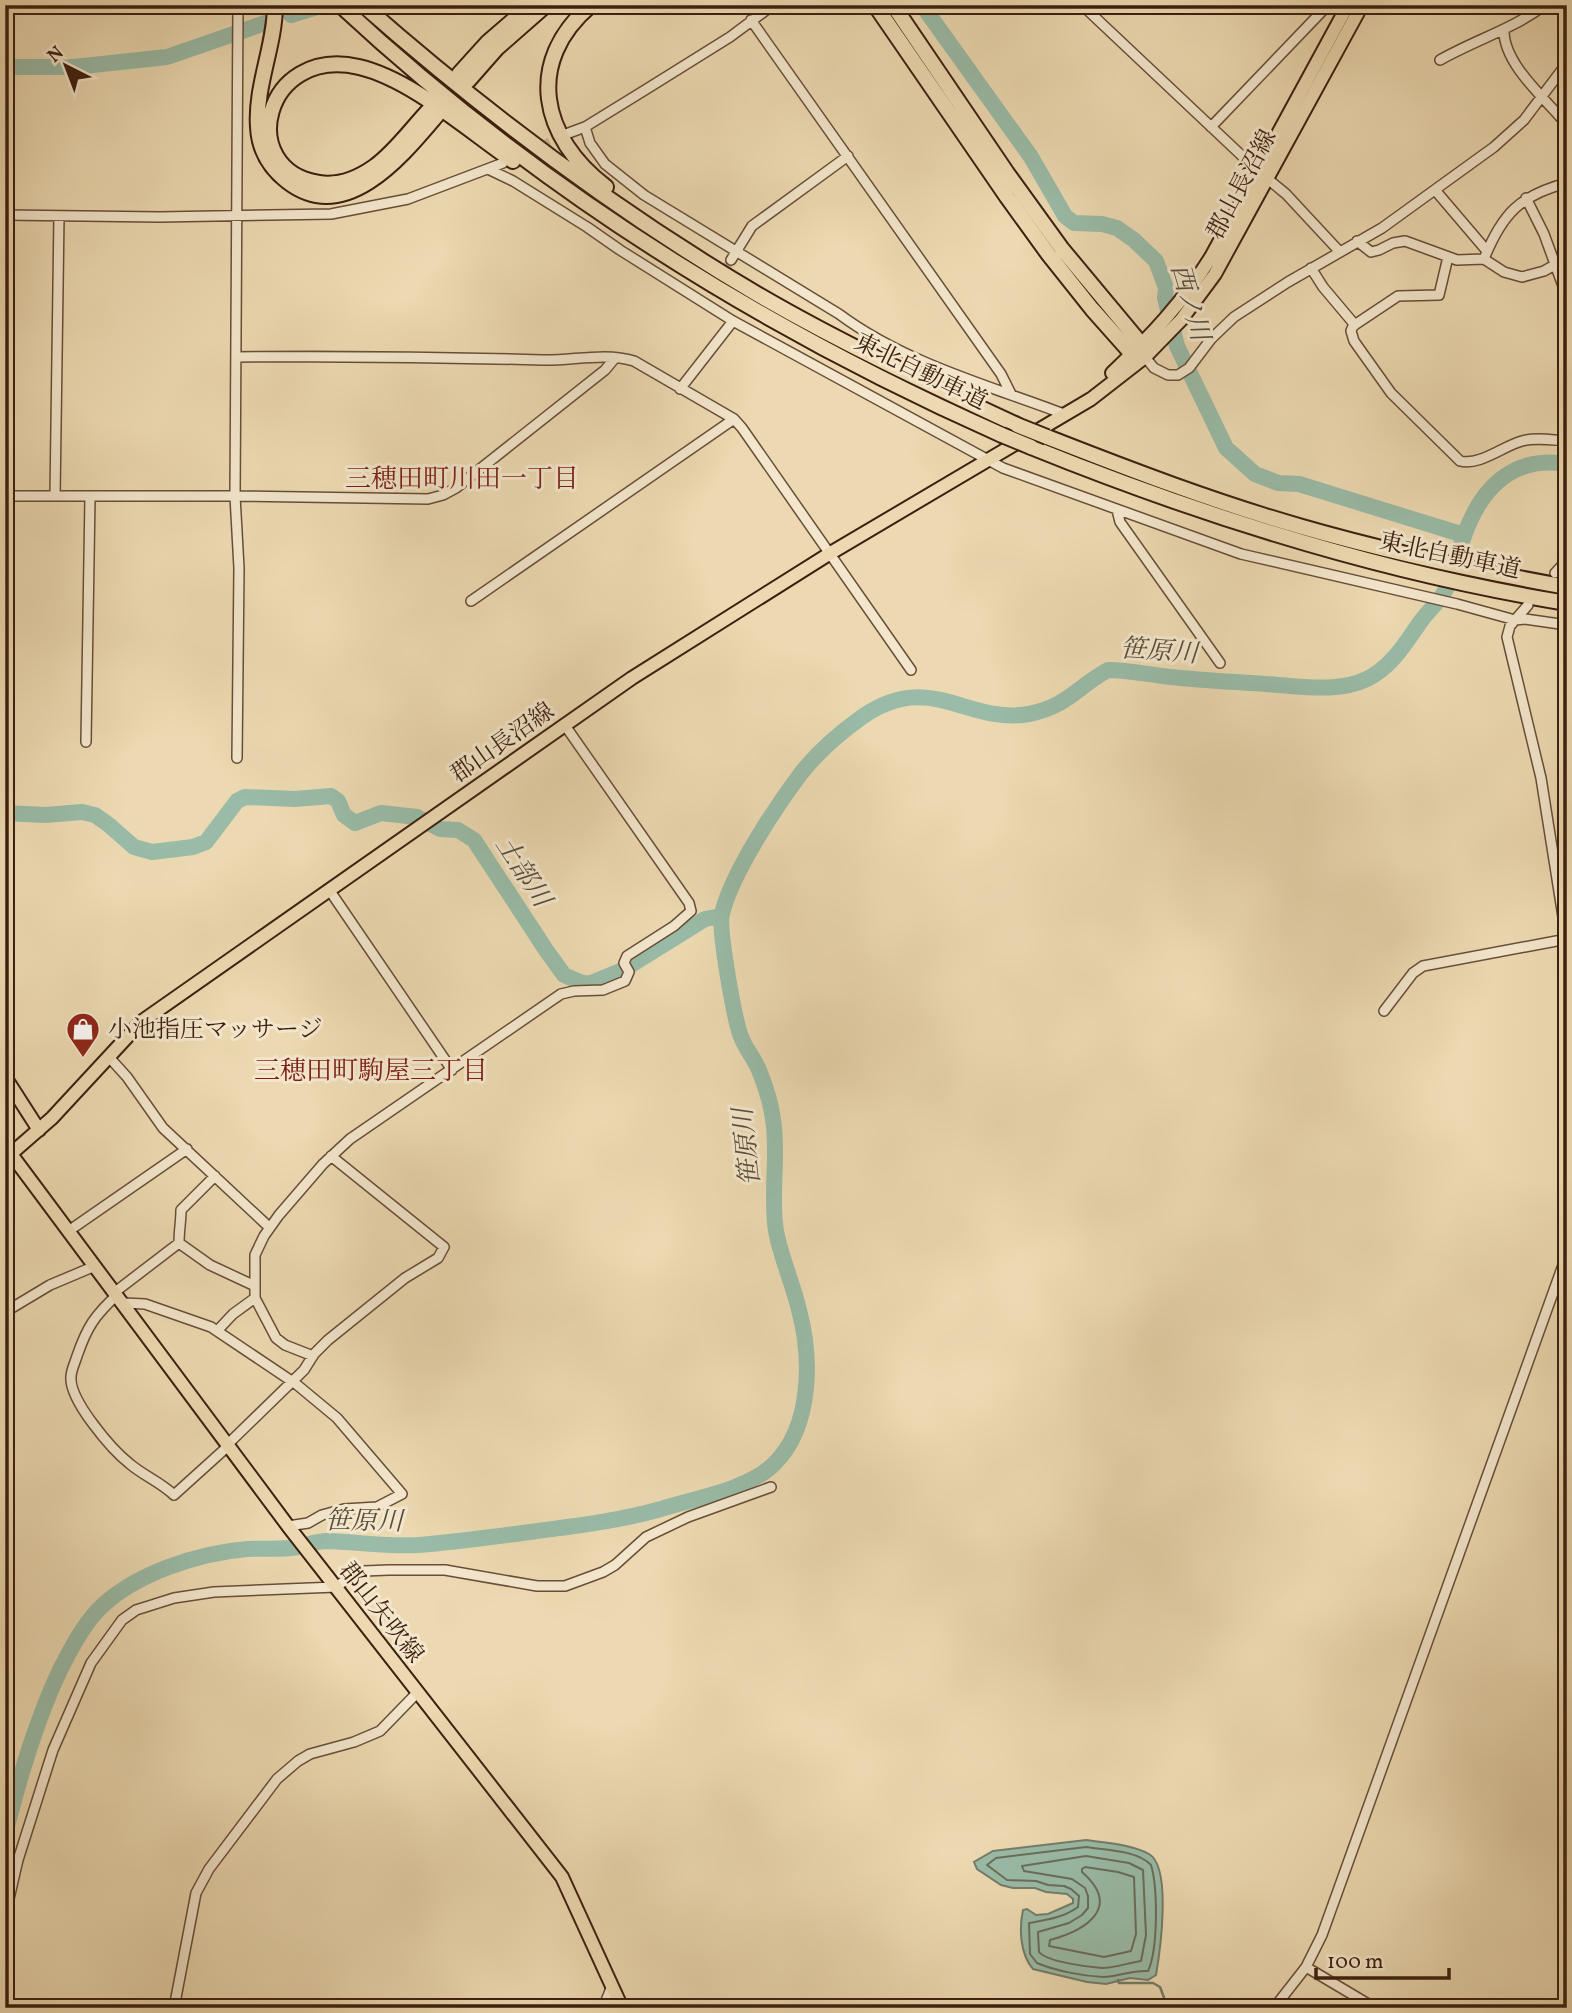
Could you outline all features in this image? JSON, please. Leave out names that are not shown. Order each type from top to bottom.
[{"type":"highway","points":[[275,5],[274,28],[260,91],[258,127],[265,157],[293,186],[306,191],[340,194],[366,184],[389,168],[433,113],[382,161],[363,174],[329,185],[299,177],[281,163],[271,142],[270,116],[279,93],[306,70],[339,65],[361,67],[390,77],[549,185],[646,242]]},
{"type":"highway","name":"東北自動車道","points":[[341,5],[507,145],[646,242],[779,324],[914,394],[1031,447],[1194,509],[1293,541],[1478,587],[1567,603]]},
{"type":"highway","name":"東北自動車道","points":[[363,5],[517,133],[636,217],[755,293],[845,343],[1017,425],[1203,496],[1303,527],[1402,553],[1567,587]]},
{"type":"highway","points":[[531,5],[488,42],[463,78],[547,5]]},
{"type":"highway","points":[[591,5],[566,33],[549,69],[548,97],[559,135],[575,158],[603,185],[755,293]]},
{"type":"highway","points":[[875,5],[1007,197],[1092,309],[1139,352]]},
{"type":"highway","points":[[893,5],[1062,249],[1139,352]]},
{"type":"main road","name":"郡山長沼線","points":[[1263,175],[1348,5]]},
{"type":"main road","name":"郡山長沼線","points":[[8,1157],[39,1130],[141,1021],[330,891],[564,724],[829,554],[1091,399],[1179,314],[1362,5]]},
{"type":"main road","points":[[5,1077],[39,1130]]},
{"type":"main road","name":"郡山矢吹線","points":[[8,1157],[70,1230],[290,1528],[562,1877],[622,2008]]},
{"type":"street","points":[[237,758],[239,558],[235,496],[238,5]]},
{"type":"street","points":[[566,134],[585,127],[730,37],[773,5]]},
{"type":"street","points":[[1082,5],[1286,194],[1339,251]]},
{"type":"street","points":[[1211,127],[1328,5]]},
{"type":"street","points":[[1440,60],[1504,31],[1545,5]]},
{"type":"street","points":[[751,20],[1001,374],[1011,394]]},
{"type":"street","points":[[1504,31],[1511,57],[1567,125]]},
{"type":"street","points":[[1139,352],[1154,368],[1168,375],[1178,375],[1189,368],[1234,317],[1339,251],[1382,228],[1494,147],[1524,120],[1567,63]]},
{"type":"street","points":[[585,127],[590,143],[613,172],[644,195],[884,344],[1064,414]]},
{"type":"street","points":[[732,260],[752,226],[848,156]]},
{"type":"street","points":[[5,215],[282,216],[353,212],[408,199],[503,163]]},
{"type":"street","points":[[488,169],[513,181],[620,250],[707,299],[733,321],[1017,473],[1241,554],[1515,620],[1567,625]]},
{"type":"street","points":[[1357,241],[1371,251],[1401,241],[1415,243],[1461,260],[1486,255],[1509,214],[1526,198],[1567,183]]},
{"type":"street","points":[[1435,190],[1486,255],[1504,272],[1522,277],[1533,275],[1567,258]]},
{"type":"street","points":[[1526,198],[1544,234],[1567,297]]},
{"type":"street","points":[[55,496],[59,216]]},
{"type":"street","points":[[1448,257],[1439,295],[1398,296],[1355,325],[1351,331],[1354,341],[1391,393],[1460,461],[1470,462],[1507,445],[1526,440],[1567,441]]},
{"type":"street","points":[[1311,268],[1322,287],[1355,325]]},
{"type":"street","points":[[680,389],[733,321]]},
{"type":"street","points":[[236,357],[558,360],[615,358],[642,364],[734,419],[911,670]]},
{"type":"street","points":[[5,496],[428,499],[456,488],[605,370],[615,358]]},
{"type":"street","points":[[471,601],[734,419]]},
{"type":"street","points":[[86,742],[90,497]]},
{"type":"street","points":[[1117,510],[1120,522],[1220,663]]},
{"type":"street","points":[[1555,573],[1567,561]]},
{"type":"street","points":[[1384,1011],[1413,974],[1423,966],[1567,940],[1541,778],[1508,646],[1508,631],[1528,605]]},
{"type":"street","points":[[313,1356],[285,1345],[276,1338],[255,1298],[255,1255],[269,1227],[331,1156],[350,1139],[561,994],[603,990],[625,981],[627,956],[690,913],[691,906],[564,724]]},
{"type":"street","points":[[330,891],[452,1070]]},
{"type":"street","points":[[108,1056],[127,1077],[163,1128],[269,1227]]},
{"type":"street","points":[[70,1230],[187,1149]]},
{"type":"street","points":[[179,1243],[91,1321],[71,1376],[78,1400],[104,1437],[131,1465],[160,1482],[174,1495],[304,1370],[328,1340],[405,1278],[438,1258],[444,1247],[331,1156]]},
{"type":"street","points":[[179,1243],[181,1210],[215,1176]]},
{"type":"street","points":[[179,1243],[210,1265],[255,1286]]},
{"type":"street","points":[[1274,2008],[1306,1967],[1322,1935],[1567,1254]]},
{"type":"street","points":[[5,1312],[50,1284],[95,1266]]},
{"type":"street","points":[[119,1296],[218,1331],[292,1382],[337,1418],[402,1494],[377,1507],[344,1509],[290,1528]]},
{"type":"street","points":[[218,1331],[233,1314],[255,1298]]},
{"type":"street","points":[[5,1916],[18,1860],[53,1750],[91,1663],[122,1620],[136,1610],[174,1598],[214,1592],[334,1585],[364,1571],[445,1570],[537,1586],[565,1586],[583,1581],[615,1565],[646,1537],[688,1517],[771,1488]]},
{"type":"street","points":[[174,2008],[196,1893],[209,1869],[277,1780],[310,1754],[354,1742],[380,1731],[418,1692]]},
{"type":"street","points":[[1306,1967],[1375,2008]]},
{"type":"street","points":[[603,2008],[612,1986]]},
{"type":"water","points":[[1086,1840],[1134,1848],[1149,1854],[1156,1862],[1162,1892],[1162,1930],[1156,1975],[1148,1980],[1130,1978],[1106,1984],[1033,1969],[1025,1956],[1022,1941],[1023,1910],[1027,1909],[1036,1915],[1048,1914],[1073,1903],[1073,1899],[1067,1894],[1001,1885],[977,1869],[974,1862],[993,1851]]},
{"type":"waterway","name":"西ノ川","points":[[922,5],[1031,157],[1065,216],[1074,223],[1102,224],[1117,228],[1156,261],[1166,288],[1165,298],[1177,346],[1226,448],[1255,474],[1278,483],[1299,484],[1464,535]]},
{"type":"waterway","name":"西ノ川","points":[[291,15],[320,6]]},
{"type":"waterway","name":"西ノ川","points":[[5,67],[74,67],[167,57],[268,22]]},
{"type":"waterway","name":"笹原川","points":[[5,1835],[35,1730],[73,1646],[98,1610],[112,1597],[148,1576],[188,1561],[228,1551],[292,1548],[327,1541],[419,1545],[563,1528],[629,1517],[736,1487],[763,1473],[787,1449],[796,1431],[806,1391],[806,1349],[794,1290],[776,1231],[775,1133],[772,1113],[759,1070],[737,1024],[721,922],[727,898],[756,840],[802,772],[830,743],[862,717],[886,704],[908,698],[929,698],[1007,715],[1029,714],[1063,701],[1108,670],[1198,680],[1312,687],[1357,683],[1376,674],[1391,661],[1443,595],[1471,519],[1490,490],[1515,470],[1548,463],[1567,464]]},
{"type":"waterway","name":"土部川","points":[[5,813],[45,815],[82,812],[95,815],[134,847],[152,852],[193,847],[206,842],[237,801],[245,797],[295,799],[331,796],[338,801],[344,815],[355,823],[381,813],[417,817],[440,829],[458,830],[474,840],[564,975],[589,984],[623,970],[705,919],[720,919]]},
{"type":"waterway","points":[[1118,1980],[1119,1983],[1153,1983],[1160,1987],[1166,2003],[1165,2008]]},
{"type":"tunnel","points":[[517,157],[565,135]]},
{"type":"tunnel","points":[[710,294],[731,260]]},
{"type":"place","name":"小池指圧マッサージ","points":[[83,1059]]},
{"type":"district","name":"三穂田町川田一丁目","points":[[462,478]]},
{"type":"district","name":"三穂田町駒屋三丁目","points":[[371,1070]]}]
